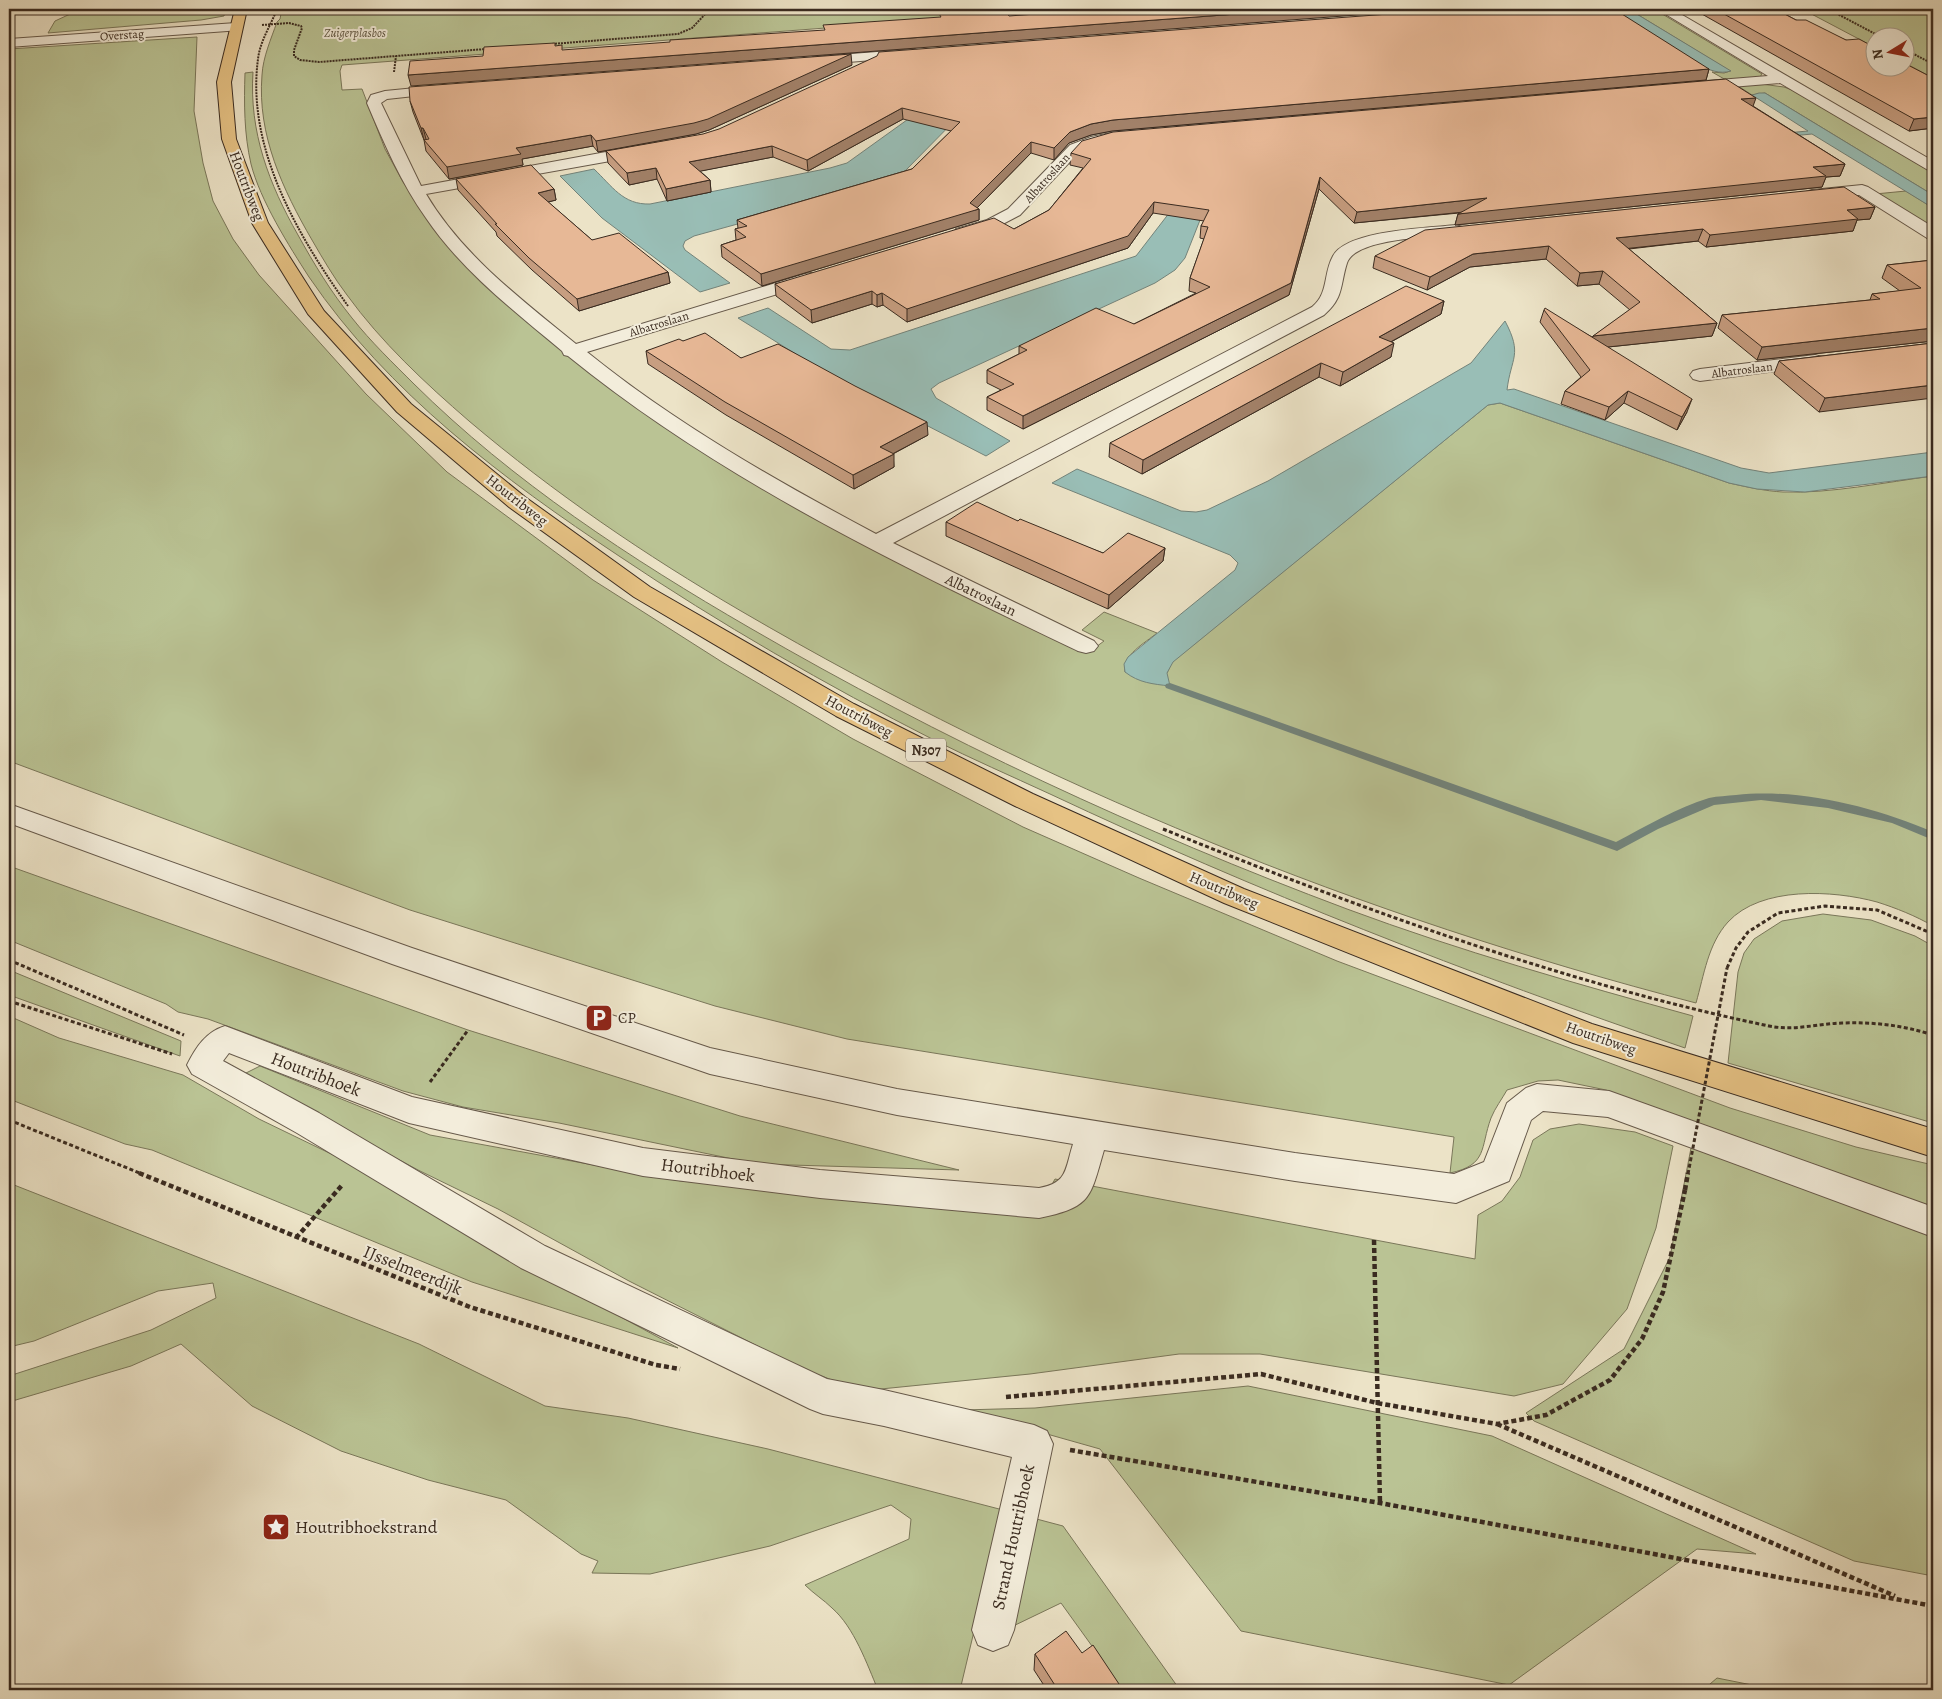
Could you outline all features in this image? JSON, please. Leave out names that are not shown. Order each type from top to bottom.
[{"type":"main road","name":"Houtribweg","points":[[239,18],[224,82],[230,139],[260,224],[317,314],[404,408],[517,502],[642,592],[846,710],[1024,800],[1234,896],[1584,1034],[1933,1143]]},
{"type":"street","points":[[1663,9],[1933,167]]},
{"type":"street","name":"Overstag","points":[[9,43],[239,18]]},
{"type":"street","points":[[798,62],[926,52]]},
{"type":"street","points":[[850,72],[886,55]]},
{"type":"street","points":[[1683,87],[1782,79]]},
{"type":"street","name":"Albatroslaan","points":[[464,88],[396,93],[376,98],[374,103],[400,162],[418,192],[443,230],[482,272],[571,351],[640,402],[706,446],[789,495],[878,542],[973,592],[1086,646]]},
{"type":"street","name":"Albatroslaan","points":[[946,237],[993,223],[1014,212],[1075,148],[1096,140],[1122,136]]},
{"type":"street","points":[[418,192],[660,147]]},
{"type":"street","points":[[1793,197],[1862,190],[1933,234]]},
{"type":"street","points":[[878,542],[1318,311],[1326,306],[1332,297],[1342,256],[1346,250],[1368,240],[1471,229]]},
{"type":"street","name":"Albatroslaan","points":[[571,351],[824,274]]},
{"type":"street","name":"Albatroslaan","points":[[1700,375],[1836,359]]},
{"type":"street","points":[[9,813],[402,956],[710,1061],[897,1102],[1295,1167],[1456,1189],[1496,1171],[1518,1112],[1537,1097],[1609,1104],[1933,1222]]},
{"type":"street","name":"Houtribhoek","points":[[209,1056],[226,1038],[409,1110],[644,1162],[820,1184],[1039,1203],[1059,1199],[1076,1188],[1093,1133]]},
{"type":"street","points":[[209,1056],[308,1124],[533,1257],[823,1396],[884,1408],[1034,1444]]},
{"type":"street","name":"Strand Houtribhoek","points":[[993,1630],[1034,1444]]},
{"type":"path","name":"Houtribweg","points":[[276,9],[272,24],[258,57],[257,98],[264,144],[274,175],[288,208],[337,291],[349,307]]},
{"type":"path","points":[[552,44],[678,34],[692,28],[710,9]]},
{"type":"path","points":[[1828,9],[1864,28]]},
{"type":"path","points":[[272,24],[289,23],[301,26],[302,28],[294,50],[294,56],[300,60],[319,62],[494,48]]},
{"type":"path","points":[[1914,54],[1933,64]]},
{"type":"path","points":[[1160,828],[1396,919],[1509,956],[1681,1006],[1778,1028],[1841,1023],[1892,1024],[1933,1035]]},
{"type":"path","points":[[1496,1424],[1546,1415],[1610,1380],[1642,1339],[1664,1292],[1727,968],[1736,948],[1748,932],[1778,913],[1825,906],[1877,910],[1933,934]]},
{"type":"path","points":[[9,960],[209,1056]]},
{"type":"path","points":[[9,1001],[209,1056]]},
{"type":"path","name":"IJsselmeerdijk","points":[[9,1120],[470,1307],[656,1365],[686,1370]]},
{"type":"path","points":[[1374,1240],[1380,1503]]},
{"type":"path","points":[[1003,1398],[1261,1374],[1377,1403],[1496,1424],[1902,1599]]},
{"type":"path","points":[[1034,1444],[1380,1503],[1933,1606]]},
{"type":"green space","points":[[81,9],[226,9],[224,16],[201,20],[48,33],[55,21]]},
{"type":"green space","name":"Zuigerplasbos","points":[[282,9],[1074,9],[342,65],[340,71],[342,90],[362,89],[385,149],[403,182],[432,224],[638,407],[1092,650],[1104,641],[1082,630],[1104,612],[1157,633],[1131,655],[1127,660],[1125,672],[1167,673],[1172,662],[1488,405],[1500,403],[1729,483],[1763,490],[1783,492],[1819,491],[1933,476],[1933,926],[1884,904],[1840,895],[1798,894],[1759,902],[1742,910],[1721,931],[1711,950],[1696,1003],[1571,968],[1447,930],[1325,887],[1205,840],[1086,789],[970,734],[854,675],[705,590],[567,498],[501,448],[453,407],[420,377],[374,329],[342,289],[312,240],[291,202],[274,161],[264,119],[262,75],[268,48]]},
{"type":"green space","points":[[1612,9],[1654,9],[1762,74],[1760,77],[1726,80],[1712,72],[1724,73],[1730,71],[1635,13]]},
{"type":"green space","points":[[1802,9],[1933,9],[1933,78],[1914,68],[1914,28],[1864,28],[1864,42]]},
{"type":"green space","points":[[197,37],[194,111],[203,163],[213,201],[233,239],[259,275],[366,394],[447,472],[593,580],[722,662],[853,739],[1023,827],[1337,961],[1730,1108],[1856,1147],[1933,1165],[1933,1207],[1606,1090],[1558,1080],[1538,1081],[1507,1090],[1491,1118],[1481,1154],[1477,1160],[1462,1170],[1450,1173],[1454,1137],[847,1039],[715,1006],[410,910],[9,761],[9,49]]},
{"type":"green space","points":[[253,72],[254,116],[263,157],[270,177],[304,246],[344,308],[382,352],[452,420],[532,486],[574,517],[705,602],[822,669],[895,708],[1043,781],[1118,816],[1194,848],[1347,909],[1432,939],[1519,966],[1693,1016],[1685,1048],[1524,991],[1364,930],[1128,830],[963,754],[853,698],[774,653],[696,606],[576,527],[491,464],[411,396],[374,359],[340,319],[309,277],[268,207],[251,164],[246,130],[245,73]]},
{"type":"green space","points":[[1761,84],[1792,90],[1933,173],[1933,195],[1765,93],[1752,95],[1738,86]]},
{"type":"green space","points":[[1906,191],[1933,208],[1933,230],[1875,194]]},
{"type":"green space","points":[[9,866],[468,1030],[740,1116],[959,1170],[757,1164],[559,1123],[463,1107],[403,1091],[208,1019],[178,1012],[166,1004],[9,940]]},
{"type":"green space","points":[[1823,914],[1871,920],[1915,936],[1933,946],[1933,1123],[1728,1063],[1738,972],[1744,953],[1754,939],[1782,921]]},
{"type":"green space","points":[[9,970],[181,1041],[180,1056],[9,995]]},
{"type":"green space","points":[[9,1016],[59,1038],[183,1075],[259,1119],[447,1210],[503,1253],[678,1348],[472,1282],[152,1150],[125,1144],[9,1099]]},
{"type":"green space","points":[[260,1066],[430,1135],[681,1181],[761,1187],[1044,1199],[1055,1179],[1475,1259],[1478,1215],[1502,1201],[1520,1177],[1533,1140],[1550,1129],[1579,1124],[1635,1132],[1673,1146],[1656,1228],[1627,1309],[1563,1384],[1514,1396],[1260,1354],[1179,1354],[1030,1374],[861,1391],[803,1369],[629,1281],[498,1209],[418,1170],[242,1075]]},
{"type":"green space","points":[[1691,1148],[1933,1230],[1933,1576],[1854,1561],[1534,1421],[1526,1413],[1624,1349],[1670,1257]]},
{"type":"green space","points":[[9,1183],[419,1344],[545,1406],[628,1418],[768,1449],[1003,1510],[960,1690],[878,1690],[859,1646],[847,1625],[832,1608],[805,1585],[909,1539],[911,1519],[891,1505],[770,1546],[650,1574],[592,1573],[598,1561],[581,1554],[506,1500],[428,1480],[341,1451],[252,1406],[181,1344],[131,1366],[9,1402],[9,1376],[151,1330],[216,1298],[213,1283],[158,1291],[34,1341],[9,1347]]},
{"type":"green space","points":[[1248,1386],[1492,1436],[1756,1554],[1697,1549],[1509,1685],[1241,1631],[1100,1449],[962,1410],[1035,1408]]},
{"type":"green space","points":[[1029,1517],[1063,1526],[1180,1690],[1119,1690],[1097,1653],[1061,1603],[1007,1629]]},
{"type":"green space","points":[[1717,1678],[1777,1690],[1703,1690]]},
{"type":"water","points":[[1621,10],[1635,13],[1731,71],[1714,71],[1706,68],[1689,59],[1667,43],[970,105],[904,172],[883,184],[694,236],[685,241],[683,246],[685,250],[730,283],[700,292],[602,218],[560,176],[594,169],[625,198],[650,204],[847,163],[932,102]]},
{"type":"water","points":[[1765,93],[1933,195],[1933,208],[1812,134],[1223,192],[1204,210],[1185,258],[1175,270],[1155,283],[939,383],[931,389],[936,398],[1010,441],[986,456],[831,376],[738,318],[768,308],[831,349],[850,350],[1136,256],[1173,208],[1220,185],[1808,131],[1752,95]]},
{"type":"water","points":[[1505,321],[1515,349],[1507,390],[1514,389],[1741,468],[1769,473],[1933,452],[1933,476],[1805,492],[1757,489],[1729,483],[1500,403],[1488,405],[1173,662],[1167,673],[1170,686],[1141,681],[1125,672],[1124,664],[1128,657],[1235,570],[1238,563],[1230,555],[1052,483],[1077,469],[1181,511],[1196,512],[1207,510],[1268,481],[1471,363]]},
{"type":"building","points":[[1004,9],[1009,16],[1104,9],[1305,9],[408,75],[410,61],[483,56],[484,47],[555,43],[555,46],[562,45],[562,50],[670,42],[670,40],[825,30],[823,25],[941,17],[938,12]]},
{"type":"building","points":[[1456,9],[1614,9],[1709,69],[1113,120],[1091,124],[1070,132],[1054,148],[1031,142],[970,203],[979,209],[761,274],[721,245],[746,237],[735,229],[747,226],[737,220],[912,169],[960,122],[902,108],[807,160],[772,146],[689,162],[710,180],[666,189],[656,168],[627,173],[606,151],[703,134],[719,129],[877,56],[879,52]]},
{"type":"building","points":[[1715,9],[1775,9],[1796,20],[1806,20],[1846,40],[1859,39],[1864,42],[1864,78],[1914,78],[1914,68],[1933,78],[1933,117],[1914,119]]},
{"type":"building","points":[[851,54],[708,119],[694,123],[596,141],[591,135],[516,148],[521,154],[447,167],[424,140],[429,139],[423,128],[421,128],[410,101],[409,87]]},
{"type":"building","points":[[1726,79],[1756,98],[1741,99],[1845,164],[1813,167],[1826,176],[1458,214],[1487,198],[1357,212],[1320,177],[1291,283],[1023,416],[987,397],[1014,384],[987,370],[1027,350],[1019,346],[1096,308],[1134,324],[1210,287],[1190,278],[1208,227],[1201,226],[1209,210],[1154,202],[1128,236],[907,309],[882,293],[877,295],[872,291],[811,310],[775,284],[994,218],[1014,229],[1049,210],[1091,159],[1071,153],[1082,141],[1113,132]]},
{"type":"building","points":[[531,165],[554,189],[538,193],[592,240],[619,233],[668,272],[577,299],[529,258],[495,224],[497,224],[456,179]]},
{"type":"building","points":[[1844,187],[1875,207],[1847,210],[1858,219],[1710,235],[1703,229],[1616,238],[1717,323],[1593,336],[1640,302],[1603,271],[1580,273],[1549,246],[1473,254],[1430,277],[1375,256],[1425,230]]},
{"type":"building","points":[[1933,260],[1933,328],[1762,347],[1722,315],[1880,299],[1872,294],[1921,288],[1887,265]]},
{"type":"building","points":[[1406,286],[1444,301],[1379,337],[1394,343],[1343,372],[1321,363],[1143,460],[1110,443]]},
{"type":"building","points":[[1545,308],[1692,399],[1682,417],[1628,391],[1609,407],[1565,391],[1590,370],[1544,310]]},
{"type":"building","points":[[705,333],[741,358],[778,344],[927,422],[880,447],[894,454],[853,475],[725,402],[646,351],[679,339],[683,341]]},
{"type":"building","points":[[1933,343],[1933,385],[1825,398],[1779,361]]},
{"type":"building","points":[[977,502],[1018,521],[1020,519],[1103,553],[1128,533],[1165,548],[1109,595],[946,522]]},
{"type":"building","points":[[1066,1631],[1082,1653],[1093,1645],[1123,1690],[1058,1690],[1035,1654]]},
{"type":"waterway","points":[[1170,686],[1617,847],[1654,826],[1712,801],[1761,796],[1828,804],[1895,820],[1933,836]]},
{"type":"place","name":"CP","points":[[599,1018]]},
{"type":"place","name":"Houtribhoekstrand","points":[[276,1527]]}]
